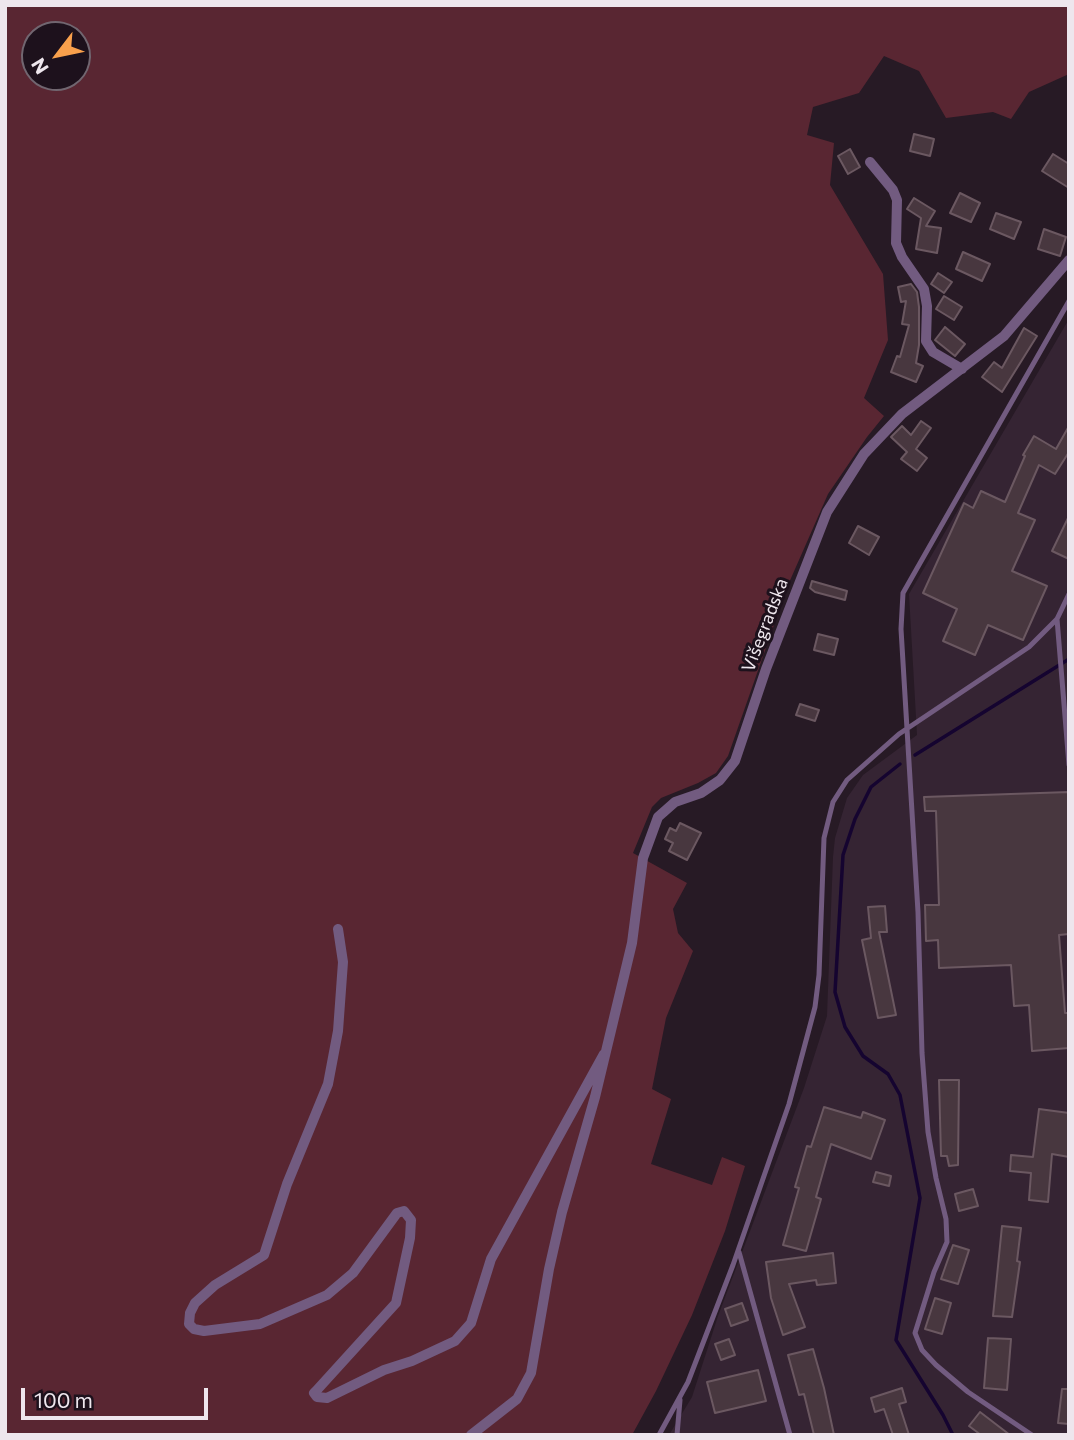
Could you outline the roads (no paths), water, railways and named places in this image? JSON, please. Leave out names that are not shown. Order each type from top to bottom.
[{"type":"street","points":[[870,162],[893,190],[897,200],[896,243],[902,257],[924,289],[928,306],[926,341],[933,352],[962,369]]},
{"type":"street","name":"Višegradska","points":[[604,1054],[632,943],[643,858],[658,817],[675,802],[701,793],[720,780],[735,761],[766,669],[827,512],[864,454],[902,414],[1004,336],[1069,260]]},
{"type":"street","points":[[338,929],[344,962],[338,1031],[328,1084],[287,1184],[264,1255],[215,1285],[195,1303],[189,1324],[194,1329],[204,1331],[260,1324],[327,1295],[353,1273],[397,1213],[404,1211],[411,1220],[411,1238],[396,1303],[314,1393],[317,1397],[327,1398],[384,1370],[454,1341],[471,1323],[491,1259],[604,1054]]},
{"type":"street","points":[[471,1435],[517,1399],[531,1373],[551,1257],[587,1130],[604,1054]]},
{"type":"lane","points":[[1032,1435],[968,1391],[936,1365],[922,1350],[915,1333],[934,1272],[947,1242],[946,1219],[936,1178],[926,1105],[918,912],[901,629],[903,593],[1069,301]]},
{"type":"lane","points":[[659,1435],[681,1395],[738,1250],[789,1104],[816,1007],[824,838],[833,802],[847,780],[899,734],[1029,647],[1057,619],[1069,594]]},
{"type":"lane","points":[[1057,619],[1069,765]]},
{"type":"lane","points":[[738,1250],[790,1435]]},
{"type":"lane","points":[[677,1435],[681,1395]]},
{"type":"waterway","points":[[915,755],[1069,659]]},
{"type":"waterway","points":[[900,764],[871,787],[855,819],[843,855],[835,992],[845,1027],[863,1056],[888,1074],[900,1095],[920,1198],[896,1340],[953,1435]]}]
